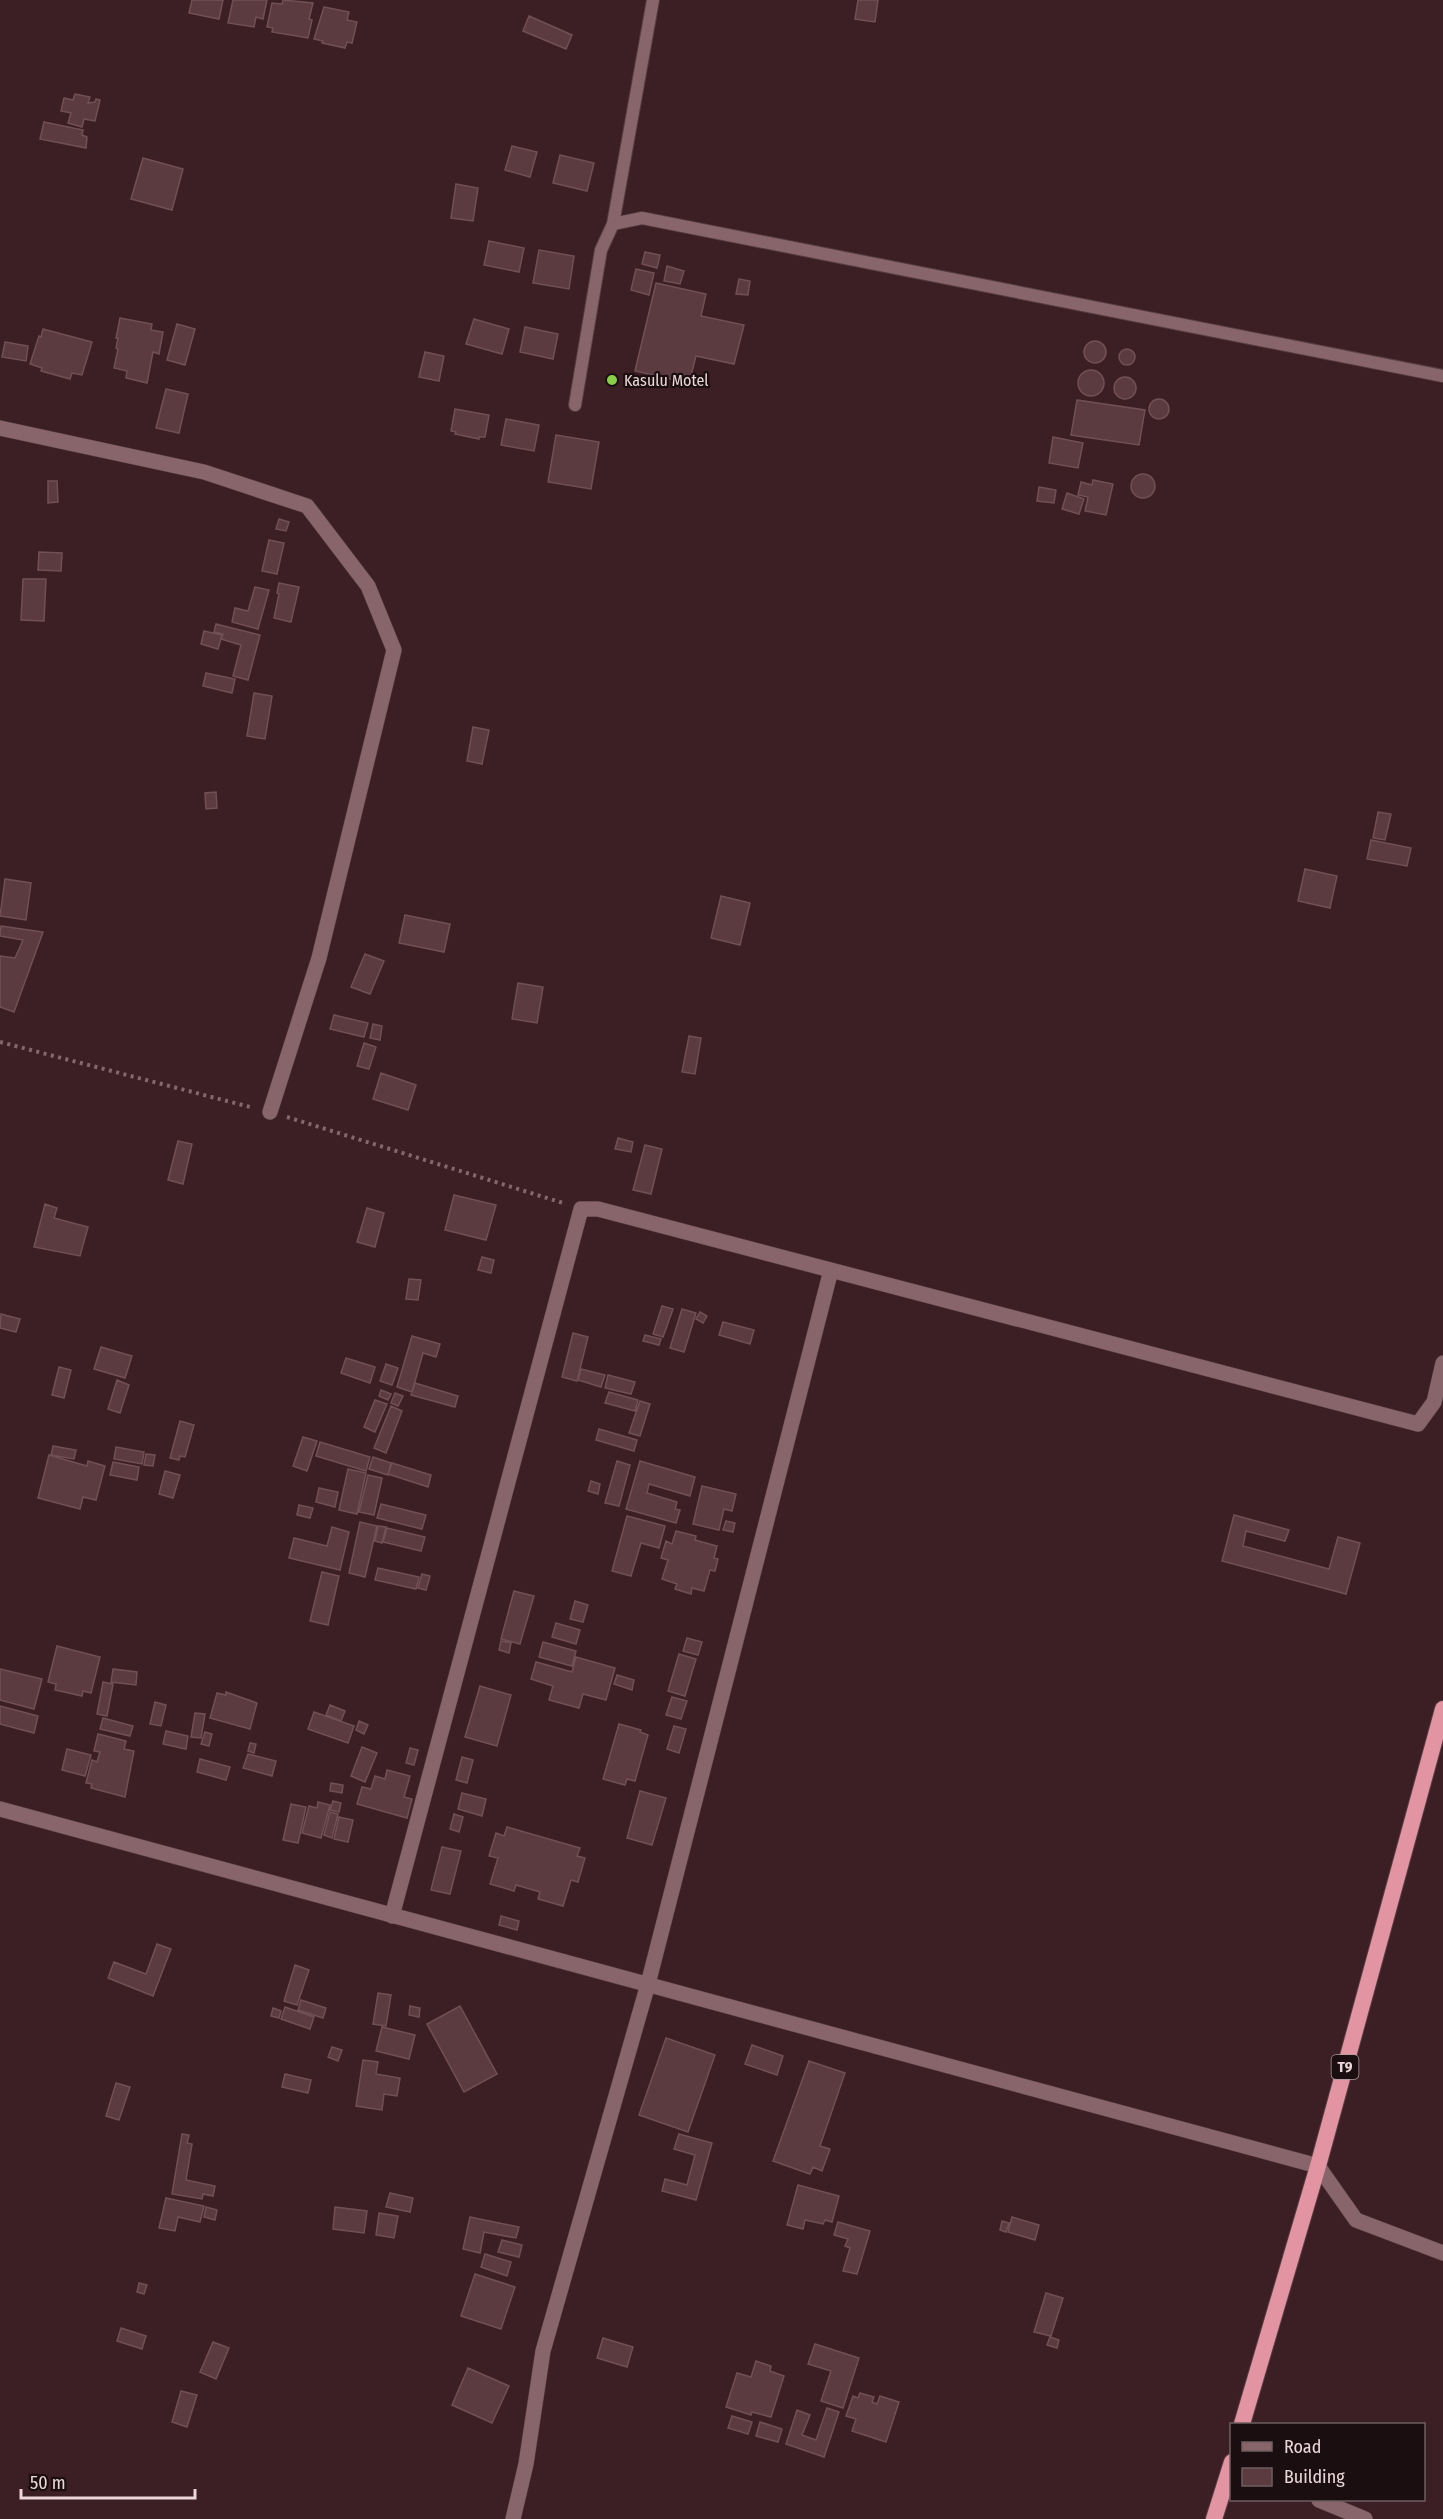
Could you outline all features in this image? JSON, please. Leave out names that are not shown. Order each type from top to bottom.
[{"type":"highway","name":"T9","points":[[1242,2423],[1318,2166],[1443,1708]]},
{"type":"highway","points":[[1214,2519],[1230,2465]]},
{"type":"street","points":[[0,428],[204,472],[308,506],[368,586],[394,650],[320,958],[270,1112]]},
{"type":"street","points":[[392,1916],[581,1209],[598,1209],[1418,1424],[1434,1402],[1443,1363]]},
{"type":"street","points":[[513,2519],[526,2464],[543,2351],[648,1984],[831,1270]]},
{"type":"street","points":[[0,1809],[1318,2166],[1356,2220],[1443,2253]]},
{"type":"street","points":[[1323,2501],[1365,2519]]},
{"type":"lane","points":[[575,405],[601,250],[613,224],[653,0]]},
{"type":"lane","points":[[613,224],[642,218],[1443,376]]},
{"type":"path","points":[[0,1042],[270,1112],[581,1209]]},
{"type":"building","points":[[192,0],[223,0],[219,19],[189,13]]},
{"type":"building","points":[[233,0],[267,0],[263,19],[256,17],[254,27],[228,23]]},
{"type":"building","points":[[283,0],[313,3],[308,38],[272,32],[273,28],[267,27],[272,3],[282,4]]},
{"type":"building","points":[[858,0],[878,0],[875,22],[855,19]]},
{"type":"building","points":[[324,7],[349,12],[347,20],[357,22],[352,43],[347,42],[345,48],[314,39]]},
{"type":"building","points":[[529,16],[572,35],[566,49],[523,31]]},
{"type":"building","points":[[75,94],[90,97],[88,103],[95,102],[96,99],[100,100],[95,121],[84,119],[82,127],[68,123],[71,113],[61,111],[64,98],[73,100]]},
{"type":"building","points":[[44,122],[83,130],[82,135],[87,137],[86,148],[40,139]]},
{"type":"building","points":[[512,146],[537,152],[530,177],[505,170]]},
{"type":"building","points":[[560,155],[594,163],[587,191],[553,183]]},
{"type":"building","points":[[143,158],[183,169],[172,210],[131,199]]},
{"type":"building","points":[[456,184],[478,188],[473,221],[451,218]]},
{"type":"building","points":[[489,241],[524,248],[519,272],[484,265]]},
{"type":"building","points":[[539,250],[574,256],[569,289],[533,283]]},
{"type":"building","points":[[645,252],[660,255],[657,268],[642,264]]},
{"type":"building","points":[[667,266],[684,271],[680,284],[664,281]]},
{"type":"building","points":[[636,269],[654,273],[649,295],[631,290]]},
{"type":"building","points":[[739,279],[750,281],[748,295],[736,294]]},
{"type":"building","points":[[656,283],[706,294],[701,316],[744,325],[734,364],[696,356],[689,383],[635,371]]},
{"type":"building","points":[[120,318],[152,324],[151,330],[163,332],[159,354],[153,352],[147,383],[126,378],[127,371],[114,368]]},
{"type":"building","points":[[474,319],[509,329],[502,354],[466,344]]},
{"type":"building","points":[[177,324],[195,329],[185,365],[167,360]]},
{"type":"building","points":[[525,327],[558,334],[553,359],[520,352]]},
{"type":"building","points":[[43,329],[92,342],[82,375],[72,373],[70,379],[41,371],[42,368],[30,364]]},
{"type":"building","points":[[1095,341],[1103,344],[1106,352],[1103,360],[1095,363],[1087,360],[1084,352],[1087,344]]},
{"type":"building","points":[[5,342],[28,346],[26,361],[2,357]]},
{"type":"building","points":[[1124,349],[1130,349],[1135,357],[1133,363],[1124,365],[1119,360],[1119,354]]},
{"type":"building","points":[[425,352],[444,356],[439,381],[419,377]]},
{"type":"building","points":[[1091,370],[1100,374],[1104,383],[1100,392],[1091,396],[1082,392],[1078,383],[1082,374]]},
{"type":"building","points":[[1125,377],[1133,380],[1136,388],[1133,396],[1125,399],[1117,396],[1114,388],[1117,380]]},
{"type":"building","points":[[166,389],[188,394],[179,433],[156,428]]},
{"type":"building","points":[[1159,399],[1166,402],[1169,409],[1166,416],[1159,419],[1152,416],[1149,409],[1152,402]]},
{"type":"building","points":[[1077,400],[1145,410],[1139,445],[1071,435]]},
{"type":"building","points":[[455,409],[489,415],[485,437],[479,437],[479,439],[451,431]]},
{"type":"building","points":[[506,419],[539,425],[534,451],[501,445]]},
{"type":"building","points":[[556,435],[599,442],[591,489],[548,482]]},
{"type":"building","points":[[1053,437],[1083,443],[1078,468],[1049,463]]},
{"type":"building","points":[[1143,474],[1148,475],[1154,481],[1154,491],[1148,497],[1143,498],[1138,497],[1132,491],[1131,486],[1132,481],[1138,475]]},
{"type":"building","points":[[1093,480],[1113,484],[1106,515],[1085,511],[1088,497],[1078,495],[1081,482],[1092,485]]},
{"type":"building","points":[[48,481],[57,481],[58,502],[48,503]]},
{"type":"building","points":[[1039,487],[1056,490],[1054,503],[1037,501]]},
{"type":"building","points":[[1067,493],[1084,499],[1079,514],[1062,509]]},
{"type":"building","points":[[279,519],[289,522],[286,531],[276,529]]},
{"type":"building","points":[[269,540],[284,543],[277,574],[262,571]]},
{"type":"building","points":[[39,552],[62,553],[61,571],[38,570]]},
{"type":"building","points":[[23,579],[46,579],[44,621],[21,620]]},
{"type":"building","points":[[279,583],[299,587],[291,622],[274,618]]},
{"type":"building","points":[[255,587],[269,590],[258,629],[232,622],[235,608],[248,611]]},
{"type":"building","points":[[216,624],[260,635],[248,680],[233,676],[241,645],[221,639],[223,634],[214,632]]},
{"type":"building","points":[[204,631],[222,635],[218,649],[201,644]]},
{"type":"building","points":[[206,673],[235,679],[232,693],[203,686]]},
{"type":"building","points":[[254,693],[272,696],[265,739],[247,736]]},
{"type":"building","points":[[473,727],[489,730],[482,764],[467,761]]},
{"type":"building","points":[[216,792],[217,808],[206,809],[205,793]]},
{"type":"building","points":[[1378,812],[1391,814],[1385,840],[1373,838]]},
{"type":"building","points":[[1371,840],[1411,848],[1407,866],[1367,859]]},
{"type":"building","points":[[1305,869],[1337,876],[1330,908],[1298,901]]},
{"type":"building","points":[[5,879],[31,883],[26,920],[0,916]]},
{"type":"building","points":[[721,896],[750,903],[740,945],[711,938]]},
{"type":"building","points":[[405,915],[450,924],[444,952],[399,943]]},
{"type":"building","points":[[1,926],[43,932],[14,1012],[0,1007],[0,956],[15,958],[23,940],[0,936]]},
{"type":"building","points":[[365,954],[384,961],[370,994],[351,987]]},
{"type":"building","points":[[518,983],[543,987],[537,1023],[512,1019]]},
{"type":"building","points":[[334,1015],[368,1023],[364,1037],[330,1029]]},
{"type":"building","points":[[373,1024],[382,1026],[380,1040],[370,1038]]},
{"type":"building","points":[[689,1036],[701,1038],[695,1074],[682,1072]]},
{"type":"building","points":[[364,1043],[376,1047],[369,1069],[357,1066]]},
{"type":"building","points":[[381,1073],[416,1085],[408,1110],[373,1099]]},
{"type":"building","points":[[618,1138],[633,1142],[631,1152],[615,1149]]},
{"type":"building","points":[[178,1141],[192,1144],[183,1184],[168,1180]]},
{"type":"building","points":[[645,1145],[662,1149],[651,1194],[633,1190]]},
{"type":"building","points":[[454,1195],[496,1205],[486,1240],[445,1230]]},
{"type":"building","points":[[45,1204],[57,1208],[54,1218],[88,1227],[80,1256],[34,1247]]},
{"type":"building","points":[[367,1208],[384,1213],[375,1247],[357,1242]]},
{"type":"building","points":[[482,1257],[494,1260],[491,1273],[478,1270]]},
{"type":"building","points":[[409,1279],[421,1280],[418,1300],[406,1299]]},
{"type":"building","points":[[662,1306],[673,1309],[663,1337],[653,1334]]},
{"type":"building","points":[[682,1309],[696,1313],[684,1352],[670,1348]]},
{"type":"building","points":[[700,1312],[707,1316],[703,1323],[696,1319]]},
{"type":"building","points":[[1,1314],[20,1319],[16,1332],[0,1328]]},
{"type":"building","points":[[723,1322],[754,1330],[750,1344],[719,1335]]},
{"type":"building","points":[[573,1333],[588,1337],[577,1381],[562,1377]]},
{"type":"building","points":[[645,1335],[661,1339],[659,1345],[643,1341]]},
{"type":"building","points":[[412,1336],[440,1344],[436,1357],[423,1353],[412,1392],[397,1387]]},
{"type":"building","points":[[101,1347],[132,1356],[125,1378],[94,1369]]},
{"type":"building","points":[[346,1358],[375,1367],[370,1383],[341,1373]]},
{"type":"building","points":[[386,1364],[398,1368],[392,1385],[380,1381]]},
{"type":"building","points":[[59,1367],[71,1370],[64,1398],[52,1395]]},
{"type":"building","points":[[581,1369],[605,1375],[601,1387],[578,1380]]},
{"type":"building","points":[[608,1375],[635,1382],[631,1394],[605,1388]]},
{"type":"building","points":[[117,1380],[129,1385],[120,1413],[108,1409]]},
{"type":"building","points":[[415,1383],[458,1396],[455,1407],[411,1395]]},
{"type":"building","points":[[381,1390],[391,1394],[388,1400],[379,1396]]},
{"type":"building","points":[[609,1392],[638,1400],[635,1411],[605,1403]]},
{"type":"building","points":[[395,1393],[403,1396],[398,1406],[391,1403]]},
{"type":"building","points":[[375,1400],[387,1404],[375,1432],[364,1427]]},
{"type":"building","points":[[640,1401],[650,1404],[640,1436],[629,1433]]},
{"type":"building","points":[[391,1406],[402,1411],[386,1453],[374,1448]]},
{"type":"building","points":[[180,1421],[194,1425],[185,1457],[180,1456],[179,1460],[170,1458]]},
{"type":"building","points":[[599,1429],[637,1440],[634,1451],[596,1440]]},
{"type":"building","points":[[303,1437],[317,1441],[307,1471],[293,1466]]},
{"type":"building","points":[[320,1442],[370,1457],[366,1471],[316,1456]]},
{"type":"building","points":[[53,1446],[76,1450],[74,1459],[51,1455]]},
{"type":"building","points":[[116,1447],[144,1452],[142,1464],[114,1459]]},
{"type":"building","points":[[146,1454],[155,1455],[153,1466],[144,1465]]},
{"type":"building","points":[[49,1455],[87,1466],[88,1461],[105,1466],[96,1500],[83,1497],[80,1509],[38,1498]]},
{"type":"building","points":[[373,1457],[391,1463],[388,1475],[369,1469]]},
{"type":"building","points":[[617,1461],[630,1465],[619,1506],[605,1503]]},
{"type":"building","points":[[640,1461],[695,1477],[690,1496],[649,1484],[647,1493],[677,1502],[675,1509],[680,1510],[676,1523],[626,1509]]},
{"type":"building","points":[[113,1462],[139,1467],[137,1480],[110,1475]]},
{"type":"building","points":[[392,1463],[431,1475],[428,1487],[388,1474]]},
{"type":"building","points":[[348,1469],[366,1473],[357,1514],[339,1510]]},
{"type":"building","points":[[165,1471],[180,1475],[173,1498],[159,1494]]},
{"type":"building","points":[[368,1475],[382,1478],[374,1515],[359,1512]]},
{"type":"building","points":[[591,1481],[600,1484],[598,1494],[588,1491]]},
{"type":"building","points":[[702,1486],[736,1494],[732,1511],[724,1509],[719,1530],[693,1524]]},
{"type":"building","points":[[319,1488],[338,1492],[335,1507],[316,1502]]},
{"type":"building","points":[[381,1504],[426,1515],[422,1529],[377,1518]]},
{"type":"building","points":[[299,1505],[313,1508],[310,1518],[297,1515]]},
{"type":"building","points":[[1234,1515],[1289,1530],[1285,1541],[1246,1531],[1243,1546],[1329,1569],[1338,1537],[1360,1543],[1346,1594],[1222,1561]]},
{"type":"building","points":[[627,1516],[665,1526],[659,1548],[641,1543],[631,1576],[612,1571]]},
{"type":"building","points":[[726,1521],[735,1523],[733,1532],[723,1530]]},
{"type":"building","points":[[360,1522],[377,1526],[365,1577],[349,1573]]},
{"type":"building","points":[[378,1526],[386,1527],[382,1543],[375,1541]]},
{"type":"building","points":[[332,1527],[349,1532],[340,1570],[289,1558],[294,1538],[327,1546]]},
{"type":"building","points":[[387,1528],[425,1537],[421,1551],[383,1542]]},
{"type":"building","points":[[676,1531],[696,1536],[695,1540],[717,1546],[714,1558],[718,1559],[715,1571],[710,1570],[704,1591],[692,1588],[691,1594],[675,1589],[677,1584],[662,1579],[668,1560],[661,1558],[666,1541],[672,1544]]},
{"type":"building","points":[[378,1568],[419,1577],[416,1589],[375,1580]]},
{"type":"building","points":[[322,1572],[339,1576],[328,1625],[310,1621]]},
{"type":"building","points":[[422,1574],[430,1576],[426,1590],[418,1588]]},
{"type":"building","points":[[514,1591],[534,1596],[520,1644],[501,1639]]},
{"type":"building","points":[[575,1601],[588,1605],[583,1622],[570,1619]]},
{"type":"building","points":[[556,1623],[580,1630],[576,1644],[552,1637]]},
{"type":"building","points":[[687,1638],[702,1642],[698,1655],[683,1651]]},
{"type":"building","points":[[501,1641],[511,1643],[509,1653],[499,1650]]},
{"type":"building","points":[[543,1642],[576,1651],[572,1666],[539,1657]]},
{"type":"building","points":[[57,1646],[100,1657],[91,1693],[83,1691],[82,1696],[55,1690],[56,1684],[48,1682]]},
{"type":"building","points":[[679,1654],[696,1659],[685,1696],[668,1691]]},
{"type":"building","points":[[576,1657],[615,1668],[606,1700],[583,1694],[579,1708],[549,1700],[553,1686],[531,1679],[536,1662],[572,1672]]},
{"type":"building","points":[[0,1669],[42,1679],[34,1709],[0,1700]]},
{"type":"building","points":[[113,1669],[137,1672],[136,1685],[111,1682]]},
{"type":"building","points":[[617,1675],[634,1680],[632,1690],[614,1684]]},
{"type":"building","points":[[103,1682],[113,1684],[107,1716],[97,1714]]},
{"type":"building","points":[[480,1686],[511,1695],[497,1746],[465,1737]]},
{"type":"building","points":[[226,1692],[257,1703],[250,1729],[210,1718],[217,1693],[226,1695]]},
{"type":"building","points":[[672,1697],[687,1701],[681,1719],[666,1715]]},
{"type":"building","points":[[155,1702],[166,1705],[161,1726],[150,1724]]},
{"type":"building","points":[[330,1705],[345,1711],[341,1721],[326,1715]]},
{"type":"building","points":[[0,1706],[38,1716],[34,1733],[0,1724]]},
{"type":"building","points":[[314,1712],[354,1726],[348,1743],[308,1729]]},
{"type":"building","points":[[195,1713],[205,1714],[201,1738],[191,1737]]},
{"type":"building","points":[[103,1718],[133,1726],[130,1736],[100,1729]]},
{"type":"building","points":[[359,1721],[368,1725],[364,1734],[356,1730]]},
{"type":"building","points":[[619,1724],[641,1730],[640,1732],[648,1735],[635,1781],[627,1779],[625,1785],[603,1779]]},
{"type":"building","points":[[674,1726],[686,1729],[679,1753],[667,1749]]},
{"type":"building","points":[[166,1731],[188,1736],[186,1749],[163,1744]]},
{"type":"building","points":[[205,1732],[212,1734],[209,1746],[201,1744]]},
{"type":"building","points":[[98,1734],[126,1741],[124,1749],[134,1751],[125,1797],[91,1788],[92,1784],[86,1783],[92,1760],[97,1762],[100,1752],[94,1751]]},
{"type":"building","points":[[250,1743],[256,1744],[254,1753],[248,1751]]},
{"type":"building","points":[[362,1747],[377,1753],[365,1782],[351,1776]]},
{"type":"building","points":[[410,1748],[418,1750],[414,1765],[406,1763]]},
{"type":"building","points":[[67,1749],[91,1755],[85,1776],[62,1770]]},
{"type":"building","points":[[248,1754],[276,1761],[272,1776],[243,1768]]},
{"type":"building","points":[[462,1757],[473,1760],[467,1783],[456,1780]]},
{"type":"building","points":[[200,1759],[230,1767],[226,1780],[197,1772]]},
{"type":"building","points":[[387,1770],[410,1776],[404,1797],[412,1799],[407,1818],[357,1804],[362,1787],[371,1789],[375,1776],[385,1779]]},
{"type":"building","points":[[331,1783],[343,1785],[342,1793],[330,1791]]},
{"type":"building","points":[[640,1791],[666,1798],[652,1845],[627,1838]]},
{"type":"building","points":[[462,1793],[486,1799],[482,1816],[458,1809]]},
{"type":"building","points":[[333,1801],[341,1803],[339,1812],[330,1810]]},
{"type":"building","points":[[318,1802],[330,1805],[321,1838],[302,1833],[309,1806],[317,1808]]},
{"type":"building","points":[[291,1804],[306,1807],[298,1843],[283,1840]]},
{"type":"building","points":[[330,1812],[338,1814],[332,1838],[324,1835]]},
{"type":"building","points":[[454,1814],[463,1817],[459,1832],[450,1829]]},
{"type":"building","points":[[339,1817],[353,1820],[348,1842],[334,1839]]},
{"type":"building","points":[[507,1827],[580,1848],[577,1856],[585,1858],[578,1882],[571,1880],[563,1906],[538,1899],[540,1892],[516,1885],[514,1891],[490,1884],[498,1858],[489,1856],[496,1833],[504,1836]]},
{"type":"building","points":[[442,1847],[461,1851],[450,1894],[431,1890]]},
{"type":"building","points":[[501,1916],[519,1921],[517,1930],[499,1925]]},
{"type":"building","points":[[157,1944],[171,1949],[153,1996],[108,1978],[114,1962],[146,1974]]},
{"type":"building","points":[[295,1965],[309,1970],[297,2005],[284,2001]]},
{"type":"building","points":[[378,1993],[391,1995],[386,2026],[373,2024]]},
{"type":"building","points":[[301,2000],[326,2008],[323,2018],[298,2010]]},
{"type":"building","points":[[410,2006],[420,2008],[419,2017],[409,2015]]},
{"type":"building","points":[[460,2006],[497,2074],[464,2092],[427,2024]]},
{"type":"building","points":[[285,2007],[314,2017],[310,2029],[281,2019]]},
{"type":"building","points":[[273,2008],[281,2011],[279,2018],[271,2016]]},
{"type":"building","points":[[382,2027],[415,2035],[409,2059],[376,2051]]},
{"type":"building","points":[[666,2038],[715,2055],[688,2132],[639,2115]]},
{"type":"building","points":[[752,2045],[783,2056],[777,2075],[745,2064]]},
{"type":"building","points":[[332,2047],[342,2050],[338,2061],[328,2057]]},
{"type":"building","points":[[363,2060],[378,2062],[376,2074],[400,2078],[397,2096],[384,2094],[382,2110],[356,2106]]},
{"type":"building","points":[[809,2061],[845,2073],[820,2146],[830,2149],[822,2171],[813,2167],[810,2174],[773,2161]]},
{"type":"building","points":[[285,2074],[311,2080],[308,2093],[282,2087]]},
{"type":"building","points":[[116,2083],[130,2087],[119,2120],[106,2116]]},
{"type":"building","points":[[182,2134],[189,2135],[187,2143],[192,2144],[186,2180],[215,2186],[213,2196],[203,2194],[202,2199],[172,2194]]},
{"type":"building","points":[[679,2134],[712,2143],[696,2200],[662,2191],[665,2179],[687,2185],[695,2155],[674,2149]]},
{"type":"building","points":[[798,2185],[839,2196],[832,2222],[825,2220],[823,2224],[805,2220],[803,2229],[787,2225]]},
{"type":"building","points":[[390,2193],[413,2198],[410,2212],[386,2207]]},
{"type":"building","points":[[166,2198],[204,2206],[200,2222],[178,2217],[175,2231],[159,2228]]},
{"type":"building","points":[[206,2207],[217,2210],[215,2220],[204,2217]]},
{"type":"building","points":[[335,2207],[367,2211],[364,2233],[333,2229]]},
{"type":"building","points":[[379,2213],[398,2216],[394,2238],[376,2235]]},
{"type":"building","points":[[470,2217],[519,2227],[516,2238],[484,2232],[480,2253],[463,2249]]},
{"type":"building","points":[[1012,2217],[1039,2225],[1035,2240],[1008,2232]]},
{"type":"building","points":[[1002,2221],[1009,2223],[1006,2232],[1000,2230]]},
{"type":"building","points":[[838,2222],[870,2231],[857,2274],[843,2271],[850,2248],[845,2246],[848,2239],[834,2235]]},
{"type":"building","points":[[502,2240],[522,2245],[519,2257],[498,2252]]},
{"type":"building","points":[[485,2254],[511,2262],[507,2276],[481,2267]]},
{"type":"building","points":[[475,2274],[515,2287],[501,2329],[461,2316]]},
{"type":"building","points":[[139,2283],[147,2285],[144,2294],[137,2292]]},
{"type":"building","points":[[1046,2293],[1063,2298],[1051,2336],[1034,2332]]},
{"type":"building","points":[[121,2328],[146,2336],[142,2349],[117,2341]]},
{"type":"building","points":[[1050,2337],[1059,2340],[1057,2348],[1047,2345]]},
{"type":"building","points":[[603,2338],[633,2347],[627,2367],[597,2358]]},
{"type":"building","points":[[213,2342],[229,2348],[216,2379],[200,2372]]},
{"type":"building","points":[[815,2344],[859,2358],[843,2408],[821,2401],[831,2371],[808,2364]]},
{"type":"building","points":[[756,2361],[771,2366],[770,2371],[784,2376],[771,2417],[752,2412],[751,2415],[726,2407],[737,2373],[751,2377]]},
{"type":"building","points":[[468,2368],[509,2386],[492,2423],[452,2405]]},
{"type":"building","points":[[181,2391],[197,2395],[187,2427],[172,2422]]},
{"type":"building","points":[[860,2393],[874,2397],[872,2402],[877,2404],[880,2396],[899,2402],[886,2442],[852,2431],[856,2419],[846,2416],[853,2396],[858,2398]]},
{"type":"building","points":[[827,2408],[839,2412],[824,2457],[786,2444],[797,2410],[810,2415],[802,2435],[816,2440]]},
{"type":"building","points":[[732,2416],[752,2422],[748,2434],[728,2428]]},
{"type":"building","points":[[760,2422],[782,2429],[778,2442],[756,2436]]},
{"type":"place","name":"Kasulu Motel","points":[[612,380]]}]
